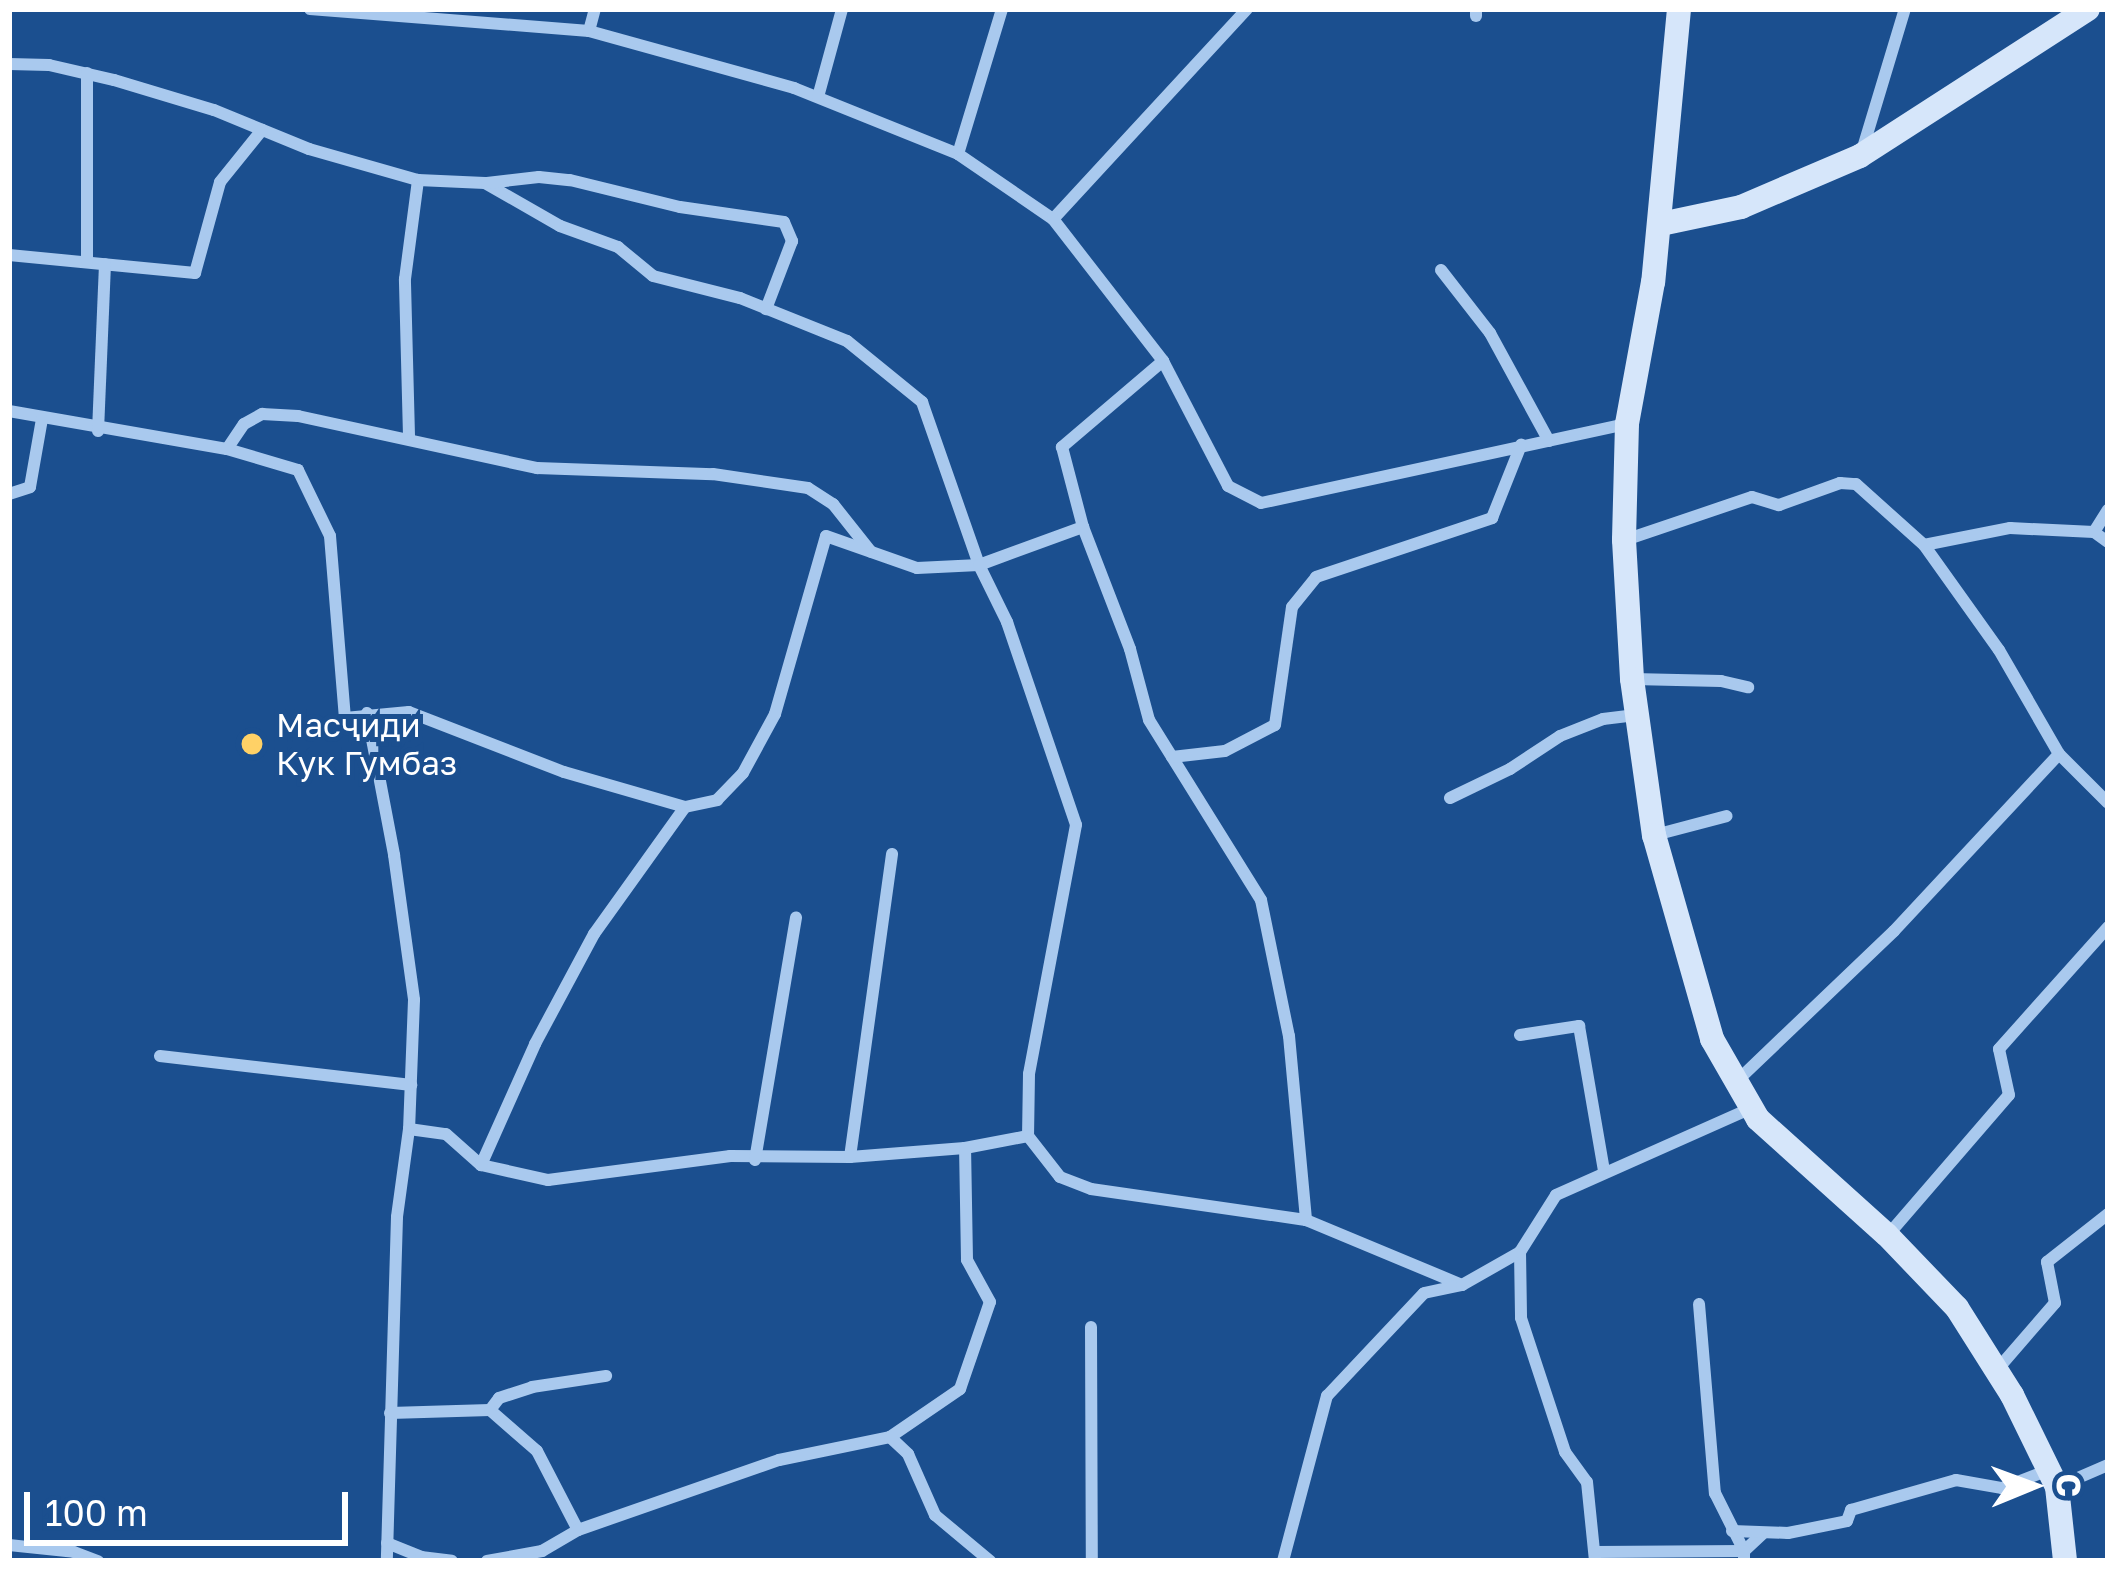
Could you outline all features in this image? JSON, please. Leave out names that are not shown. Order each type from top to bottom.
[{"type":"main road","points":[[1679,9],[1660,224],[1627,424],[1624,540],[1634,716],[1654,835],[1702,1012],[1736,1082],[1751,1108],[1887,1235],[1957,1308],[2012,1395],[2052,1479],[2065,1561]]},
{"type":"main road","points":[[1660,224],[1742,207],[1860,156],[2088,9]]},
{"type":"street","points":[[310,9],[589,31],[818,97],[958,154],[1053,220],[1163,361],[1228,486],[1261,502],[1627,424]]},
{"type":"street","points":[[589,31],[595,9]]},
{"type":"street","points":[[818,97],[842,9]]},
{"type":"street","points":[[958,154],[1001,9]]},
{"type":"street","points":[[1053,220],[1247,9]]},
{"type":"street","points":[[1860,156],[1905,9]]},
{"type":"street","points":[[9,64],[88,73],[418,180],[485,183],[539,176],[680,207],[784,222],[792,241],[766,309]]},
{"type":"street","points":[[87,262],[88,73]]},
{"type":"street","points":[[9,255],[195,272],[220,182],[262,130]]},
{"type":"street","points":[[409,436],[405,279],[418,180]]},
{"type":"street","points":[[485,183],[560,226],[618,247],[653,276],[766,309],[847,341],[922,402],[980,566],[1007,622],[1076,825],[1029,1074],[1028,1136],[1060,1177],[1090,1189],[1306,1220],[1462,1286]]},
{"type":"street","points":[[98,430],[105,264]]},
{"type":"street","points":[[1442,270],[1490,333],[1549,441]]},
{"type":"street","points":[[1163,361],[1063,446],[1083,527],[1130,649],[1149,720],[1261,900],[1289,1036],[1306,1220]]},
{"type":"street","points":[[9,411],[227,449],[298,470],[330,536],[345,718],[409,712],[563,772],[685,807],[717,800],[730,787],[775,714],[826,536],[917,568],[980,566],[1083,527]]},
{"type":"street","points":[[227,449],[244,424],[262,414],[409,436],[537,469],[713,474],[808,488],[833,504],[872,553]]},
{"type":"street","points":[[9,494],[30,487],[42,419]]},
{"type":"street","points":[[1172,757],[1225,751],[1275,725],[1292,607],[1316,577],[1492,518],[1521,446]]},
{"type":"street","points":[[1624,540],[1752,497],[1779,505],[1840,483],[1856,484],[1924,545],[1999,650],[2060,754],[2108,803]]},
{"type":"street","points":[[2094,532],[2108,510]]},
{"type":"street","points":[[1924,545],[2010,528],[2094,532],[2108,542]]},
{"type":"street","points":[[1632,680],[1748,687]]},
{"type":"street","points":[[367,713],[394,855],[414,1000],[409,1129],[397,1217],[387,1561]]},
{"type":"street","points":[[1450,798],[1559,736],[1603,719],[1634,716]]},
{"type":"street","points":[[1736,1082],[1768,1057],[1894,932],[2060,754]]},
{"type":"street","points":[[481,1165],[535,1044],[594,934],[685,807]]},
{"type":"street","points":[[1654,835],[1727,816]]},
{"type":"street","points":[[850,1156],[892,854]]},
{"type":"street","points":[[754,1160],[796,917]]},
{"type":"street","points":[[1887,1235],[2009,1095],[1999,1049],[2108,927]]},
{"type":"street","points":[[1520,1035],[1579,1026],[1604,1170]]},
{"type":"street","points":[[160,1056],[411,1085]]},
{"type":"street","points":[[1283,1561],[1327,1396],[1424,1293],[1462,1286],[1520,1252],[1556,1195],[1751,1108]]},
{"type":"street","points":[[409,1129],[446,1134],[481,1165],[548,1180],[730,1156],[754,1160],[850,1156],[965,1148],[1028,1136]]},
{"type":"street","points":[[487,1561],[542,1551],[578,1530],[779,1460],[890,1437],[959,1389],[990,1302],[968,1260],[965,1148]]},
{"type":"street","points":[[1996,1372],[2054,1303],[2047,1262],[2108,1214]]},
{"type":"street","points":[[1520,1252],[1521,1318],[1565,1452],[1587,1482],[1596,1557],[1744,1556]]},
{"type":"street","points":[[1699,1304],[1715,1492],[1744,1556]]},
{"type":"street","points":[[1091,1327],[1092,1561]]},
{"type":"street","points":[[490,1410],[500,1398],[532,1387],[606,1376]]},
{"type":"street","points":[[390,1413],[490,1410],[537,1451],[578,1530]]},
{"type":"street","points":[[890,1437],[908,1454],[935,1515],[990,1561]]},
{"type":"street","points":[[1732,1532],[1763,1533],[1847,1521],[1851,1510],[1956,1480],[2002,1488],[2108,1465]]},
{"type":"street","points":[[1744,1556],[1763,1533]]},
{"type":"street","points":[[387,1543],[406,1553],[452,1561]]},
{"type":"street","points":[[9,1545],[74,1552],[98,1561]]},
{"type":"place","name":"Масҷиди Кук Гумбаз","points":[[252,744]]}]
